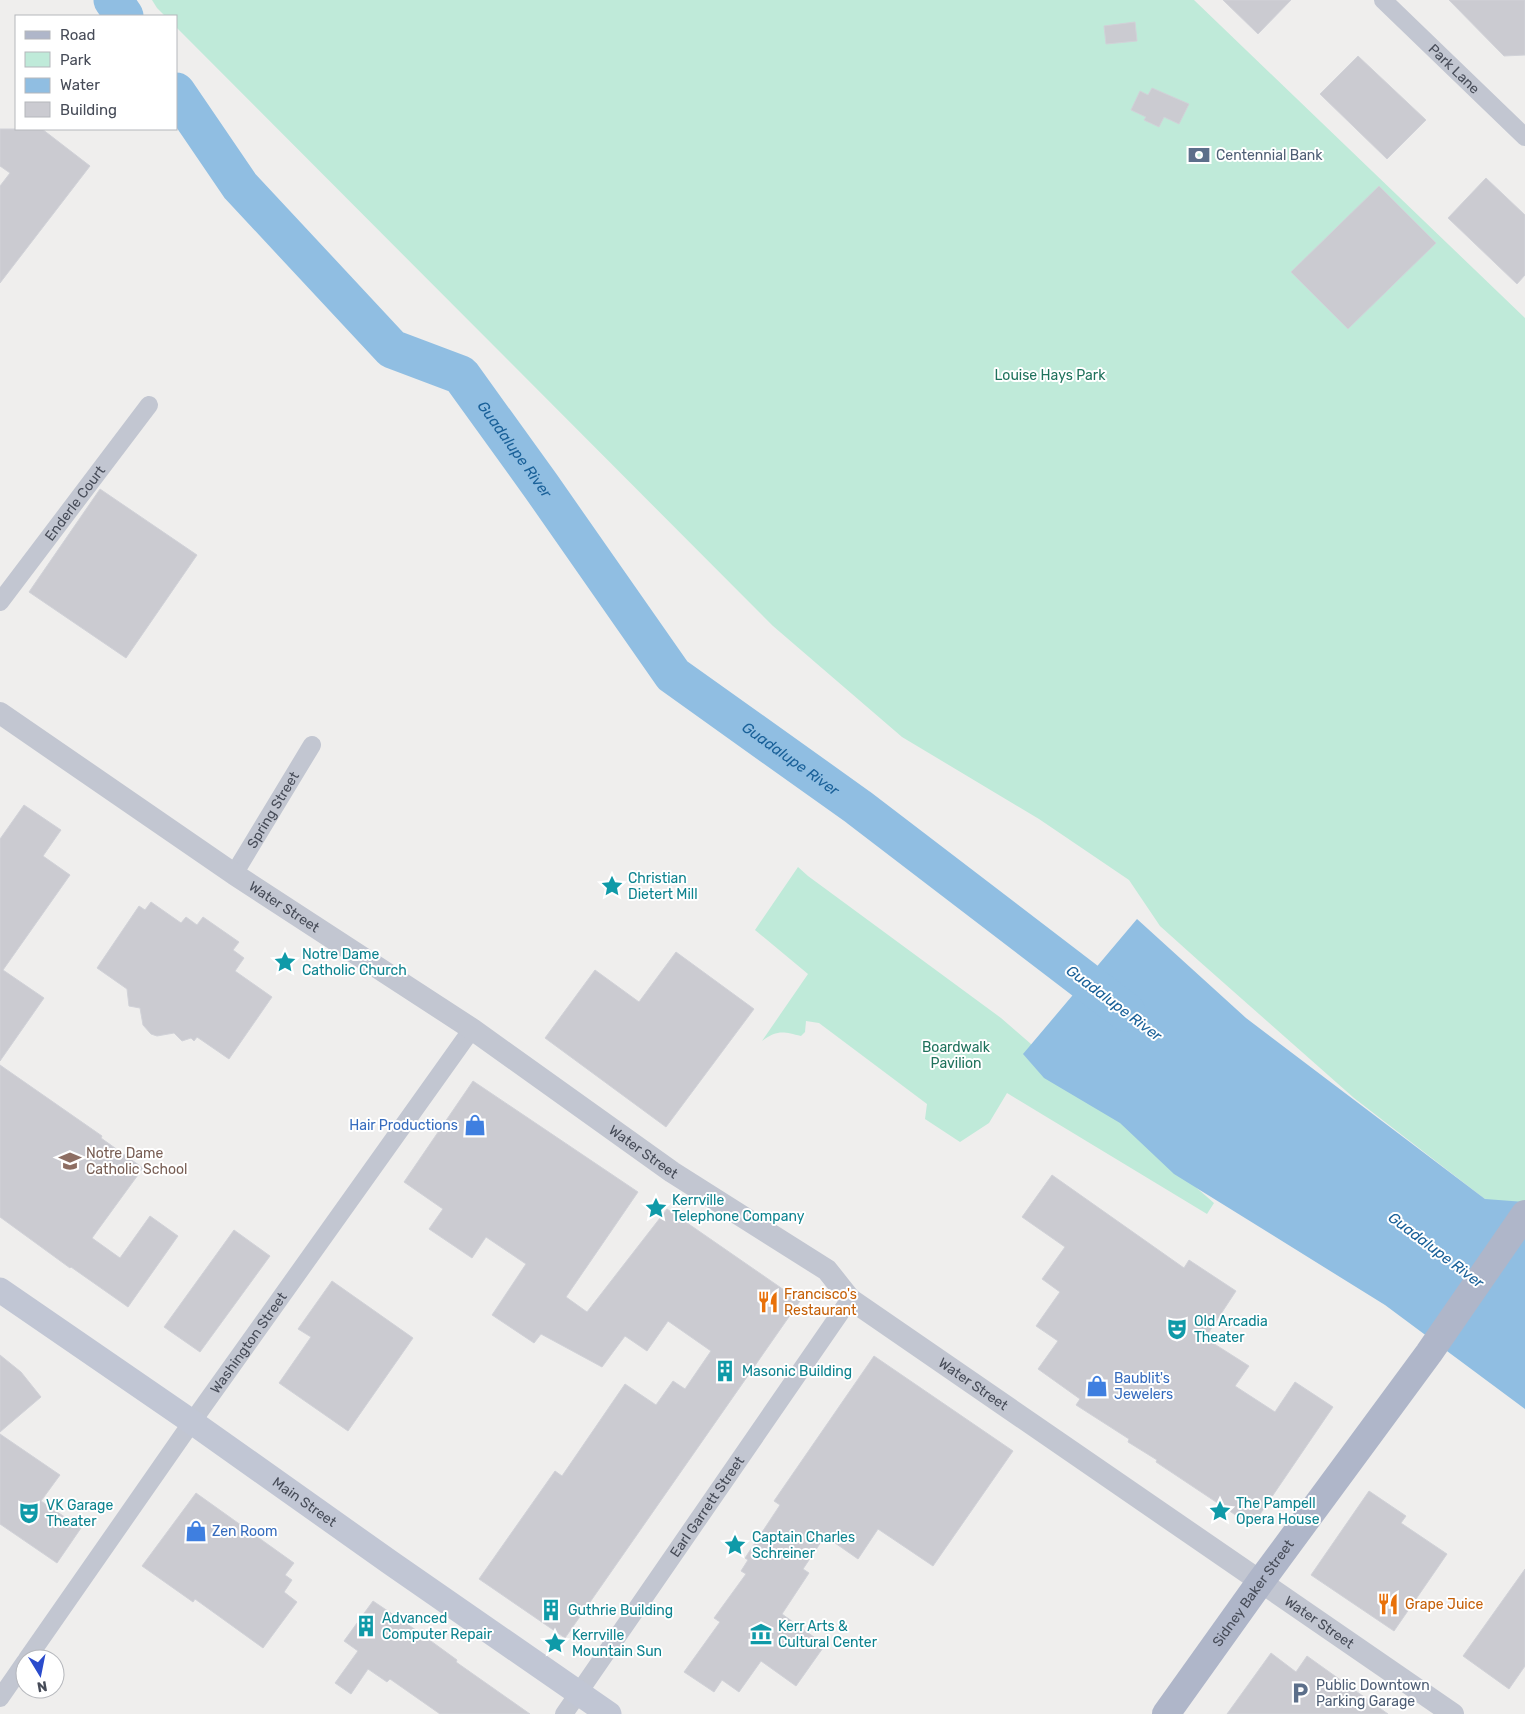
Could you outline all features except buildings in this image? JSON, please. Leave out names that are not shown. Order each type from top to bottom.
[{"type":"main road","name":"Sidney Baker Street","points":[[1166,1714],[1261,1581],[1429,1353],[1525,1214]]},
{"type":"main road","name":"Main Street","points":[[0,1290],[609,1714]]},
{"type":"street","name":"Park Lane","points":[[1383,0],[1525,137]]},
{"type":"street","name":"Enderle Court","points":[[0,602],[149,405]]},
{"type":"street","name":"Water Street","points":[[0,713],[234,874],[472,1029],[672,1172],[827,1270],[850,1299],[1453,1714]]},
{"type":"street","name":"Spring Street","points":[[234,874],[312,745]]},
{"type":"street","name":"Washington Street","points":[[34,1649],[192,1422],[472,1029]]},
{"type":"street","name":"Earl Garrett Street","points":[[564,1714],[850,1299]]},
{"type":"street","points":[[0,1698],[15,1676]]},
{"type":"green space","name":"Louise Hays Park","points":[[152,0],[1194,0],[1525,318],[1525,1230],[1354,1098],[1160,926],[1129,880],[1039,819],[902,737],[773,626],[178,29],[178,15],[164,15]]},
{"type":"green space","name":"Boardwalk Pavilion","points":[[798,867],[1001,1018],[1214,1203],[1207,1214],[1007,1093],[989,1123],[960,1142],[925,1119],[927,1104],[819,1023],[806,1021],[805,1032],[801,1036],[790,1033],[777,1033],[762,1041],[808,974],[755,930]]},
{"type":"water","points":[[1137,919],[1246,1018],[1485,1199],[1525,1202],[1525,1409],[1385,1305],[1174,1174],[1120,1123],[1044,1078],[1023,1054]]},
{"type":"waterway","name":"Guadalupe River","points":[[113,0],[123,15]]},
{"type":"waterway","name":"Guadalupe River","points":[[178,95],[240,186],[392,349],[461,375],[673,675],[858,807],[1126,1012]]},
{"type":"place","name":"Centennial Bank","points":[[1199,155]]},
{"type":"place","name":"Christian Dietert Mill","points":[[612,886]]},
{"type":"place","name":"Notre Dame Catholic Church","points":[[285,962]]},
{"type":"place","name":"Hair Productions","points":[[475,1125]]},
{"type":"place","name":"Notre Dame Catholic School","points":[[70,1161]]},
{"type":"place","name":"Kerrville Telephone Company","points":[[656,1208]]},
{"type":"place","name":"Francisco's Restaurant","points":[[768,1302]]},
{"type":"place","name":"Old Arcadia Theater","points":[[1177,1329]]},
{"type":"place","name":"Masonic Building","points":[[725,1371]]},
{"type":"place","name":"Baublit's Jewelers","points":[[1097,1386]]},
{"type":"place","name":"The Pampell Opera House","points":[[1220,1511]]},
{"type":"place","name":"VK Garage Theater","points":[[29,1513]]},
{"type":"place","name":"Zen Room","points":[[196,1531]]},
{"type":"place","name":"Captain Charles Schreiner","points":[[735,1545]]},
{"type":"place","name":"Grape Juice","points":[[1388,1604]]},
{"type":"place","name":"Guthrie Building","points":[[551,1610]]},
{"type":"place","name":"Advanced Computer Repair","points":[[366,1626]]},
{"type":"place","name":"Kerr Arts & Cultural Center","points":[[761,1634]]},
{"type":"place","name":"Kerrville Mountain Sun","points":[[555,1643]]},
{"type":"place","name":"Public Downtown Parking Garage","points":[[1300,1693]]}]
